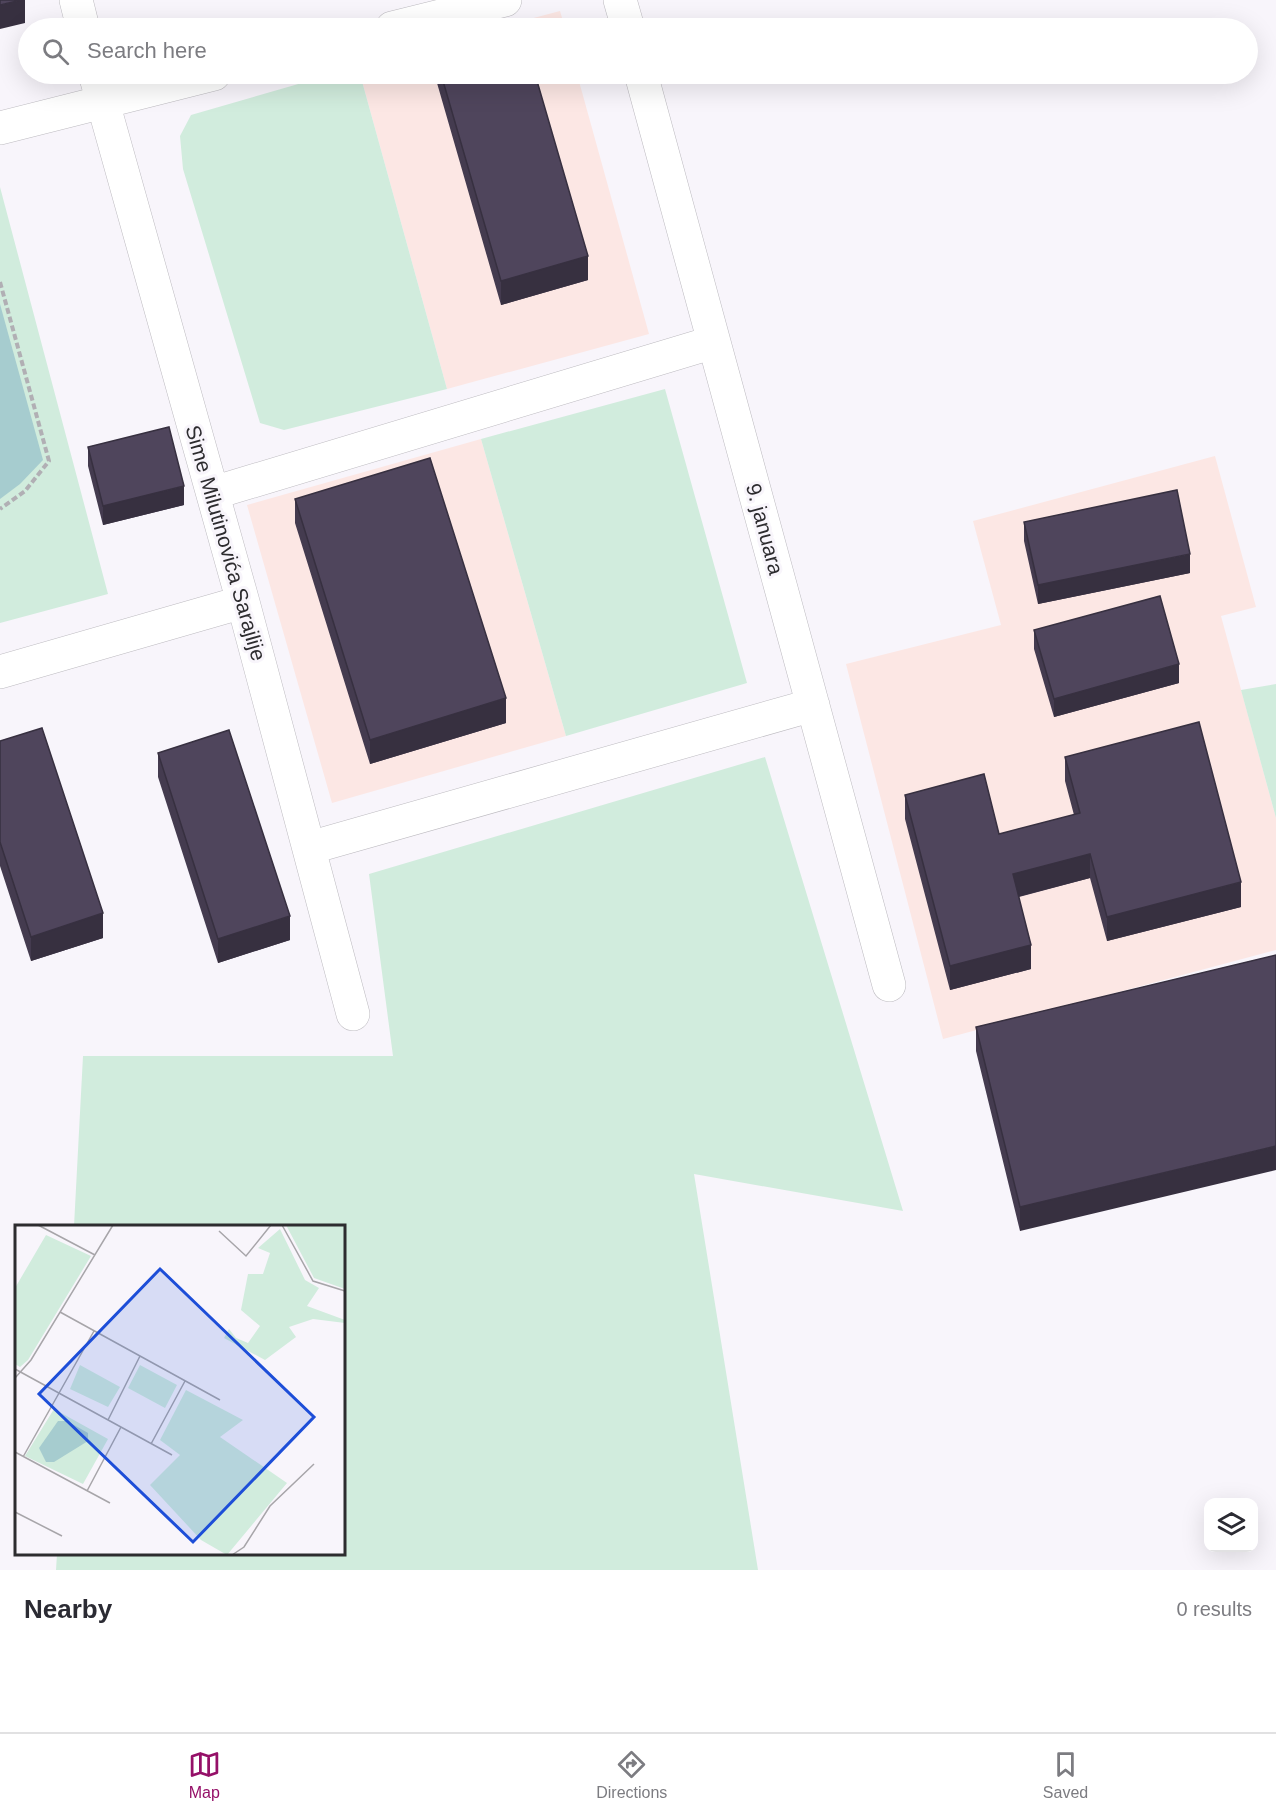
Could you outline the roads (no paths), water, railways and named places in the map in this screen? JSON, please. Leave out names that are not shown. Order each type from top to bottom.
[{"type":"street","points":[[76,0],[80,18]]},
{"type":"street","points":[[432,18],[505,0]]},
{"type":"street","points":[[621,0],[626,18]]},
{"type":"street","points":[[0,128],[98,88],[131,84]]},
{"type":"street","name":"9. januara","points":[[643,84],[889,985]]},
{"type":"street","name":"Sime Milutinovića Sarajlije","points":[[98,88],[213,493],[353,1014]]},
{"type":"street","points":[[213,493],[714,342]]},
{"type":"street","points":[[0,672],[243,602]]},
{"type":"street","points":[[309,848],[813,705]]},
{"type":"water","points":[[0,304],[43,460],[20,484],[0,499]]}]
